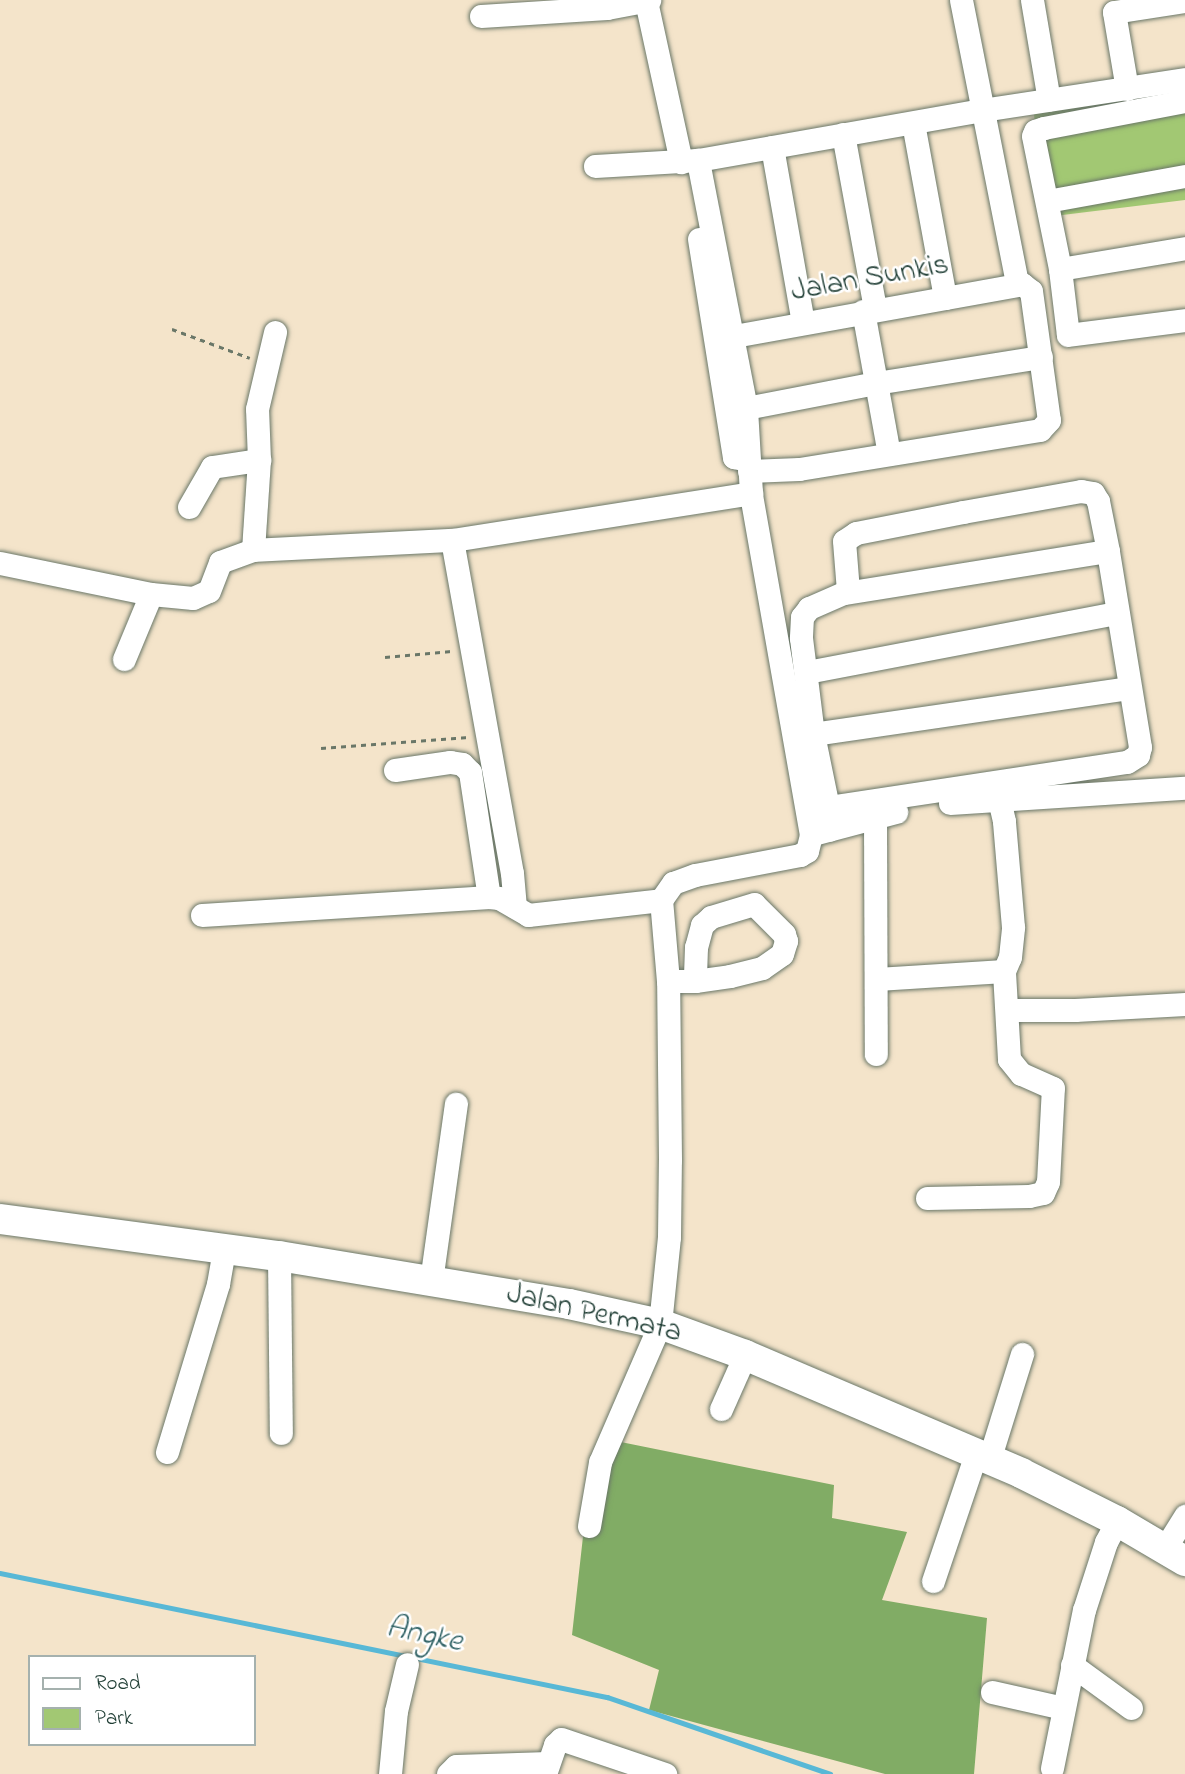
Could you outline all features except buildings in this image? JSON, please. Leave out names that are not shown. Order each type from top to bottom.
[{"type":"main road","name":"Jalan Permata","points":[[0,1219],[279,1256],[569,1304],[660,1324],[745,1355],[982,1457],[1117,1521],[1175,1554]]},
{"type":"street","points":[[0,563],[151,594],[193,598],[204,595],[220,562],[253,550],[452,540],[749,475],[1040,430],[1049,420],[1031,291],[1017,284],[961,0]]},
{"type":"street","points":[[1032,0],[1049,100]]},
{"type":"street","points":[[481,16],[607,8],[648,1],[734,336],[729,367],[746,408],[749,475],[820,833]]},
{"type":"street","points":[[1127,89],[1112,6],[1185,2]]},
{"type":"street","points":[[595,166],[689,161],[983,110],[1185,79]]},
{"type":"street","points":[[1185,101],[1035,131],[1033,135],[1060,269],[1069,336],[1185,320]]},
{"type":"street","points":[[913,123],[945,298]]},
{"type":"street","points":[[843,134],[869,310],[876,383],[889,454]]},
{"type":"street","points":[[772,147],[803,322]]},
{"type":"street","points":[[689,161],[729,367],[734,457],[749,475]]},
{"type":"street","points":[[1047,201],[1185,176]]},
{"type":"street","points":[[1060,269],[1185,248]]},
{"type":"street","name":"Jalan Sunkis","points":[[734,336],[1017,284]]},
{"type":"street","points":[[253,550],[259,460],[257,409],[275,332]]},
{"type":"street","points":[[746,408],[876,383],[1041,357]]},
{"type":"street","points":[[189,507],[212,467],[259,460]]},
{"type":"street","points":[[828,807],[869,803],[1133,760],[1140,747],[1108,551],[1098,501],[1093,493],[1081,491],[849,536],[842,545],[849,584],[845,593]]},
{"type":"street","points":[[452,540],[512,873],[515,907]]},
{"type":"street","points":[[589,1526],[600,1462],[660,1324],[669,1237],[668,981],[661,900],[673,883],[695,875],[800,855],[807,851],[820,833],[828,807],[813,734],[801,638],[802,617],[818,602],[845,593],[1108,551]]},
{"type":"street","points":[[124,659],[151,594]]},
{"type":"street","points":[[807,672],[1117,614]]},
{"type":"street","points":[[813,734],[1130,688]]},
{"type":"street","points":[[396,770],[450,762],[462,764],[470,772],[489,897]]},
{"type":"street","points":[[820,833],[875,817],[958,802],[1185,788]]},
{"type":"street","points":[[927,1198],[1029,1196],[1044,1193],[1048,1182],[1053,1088],[1021,1074],[1009,1059],[1009,1010],[1004,971],[1010,957],[1013,927],[1004,821],[999,799]]},
{"type":"street","points":[[875,817],[876,1054]]},
{"type":"street","points":[[202,915],[489,897],[528,915],[661,900]]},
{"type":"street","points":[[877,979],[1004,971]]},
{"type":"street","points":[[668,981],[695,981]]},
{"type":"street","points":[[1009,1010],[1075,1010],[1185,1004]]},
{"type":"street","points":[[431,1281],[456,1104]]},
{"type":"street","points":[[167,1452],[218,1283],[224,1249]]},
{"type":"street","points":[[279,1256],[281,1433]]},
{"type":"street","points":[[933,1581],[1022,1354]]},
{"type":"street","points":[[721,1409],[745,1355]]},
{"type":"street","points":[[1175,1554],[1185,1516]]},
{"type":"street","points":[[1052,1768],[1084,1610],[1106,1542],[1117,1521]]},
{"type":"street","points":[[390,1774],[396,1711],[407,1664]]},
{"type":"street","points":[[1072,1665],[1131,1708]]},
{"type":"street","points":[[992,1692],[1063,1708]]},
{"type":"street","points":[[448,1774],[456,1766],[546,1768],[555,1745],[561,1740],[614,1766],[665,1774]]},
{"type":"path","points":[[172,329],[266,365]]},
{"type":"path","points":[[385,657],[473,650]]},
{"type":"path","points":[[321,748],[486,736]]},
{"type":"green space","points":[[1185,82],[1185,200],[1046,217],[1033,106]]},
{"type":"green space","points":[[601,1438],[834,1485],[832,1518],[907,1532],[882,1600],[987,1618],[974,1774],[885,1774],[649,1710],[659,1670],[572,1635],[591,1465]]},
{"type":"waterway","name":"Angke","points":[[0,1573],[607,1697],[830,1774]]}]
